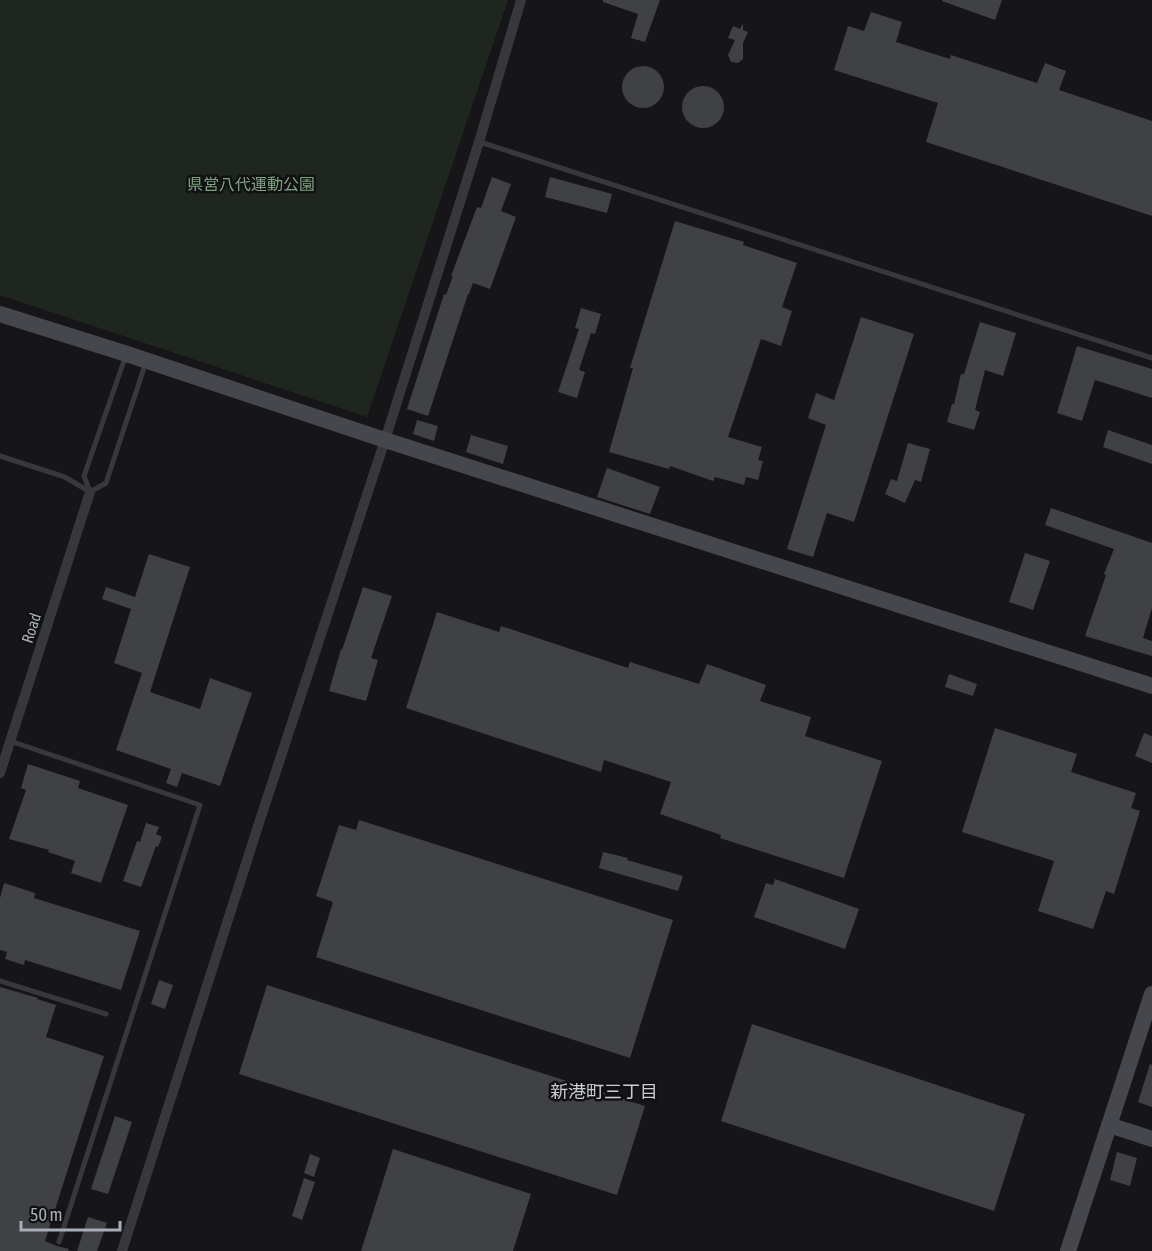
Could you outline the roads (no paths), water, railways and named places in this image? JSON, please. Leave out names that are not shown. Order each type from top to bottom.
[{"type":"street","points":[[122,1251],[262,811],[385,440],[479,142],[521,0]]},
{"type":"street","points":[[0,314],[1152,686]]},
{"type":"street","name":"Road","points":[[0,773],[90,492]]},
{"type":"street","points":[[1068,1251],[1152,994]]},
{"type":"street","points":[[1109,1125],[1152,1139]]},
{"type":"lane","points":[[479,142],[1152,358]]},
{"type":"lane","points":[[0,782],[90,492],[84,476],[127,354]]},
{"type":"lane","points":[[90,492],[106,483],[146,360]]},
{"type":"lane","points":[[0,456],[65,477],[90,492]]},
{"type":"lane","points":[[13,742],[200,805],[58,1242]]},
{"type":"lane","points":[[0,981],[106,1014]]},
{"type":"district","name":"新港町三丁目","points":[[604,1091]]},
{"type":"park label","name":"県営八代運動公園","points":[[251,184]]}]
